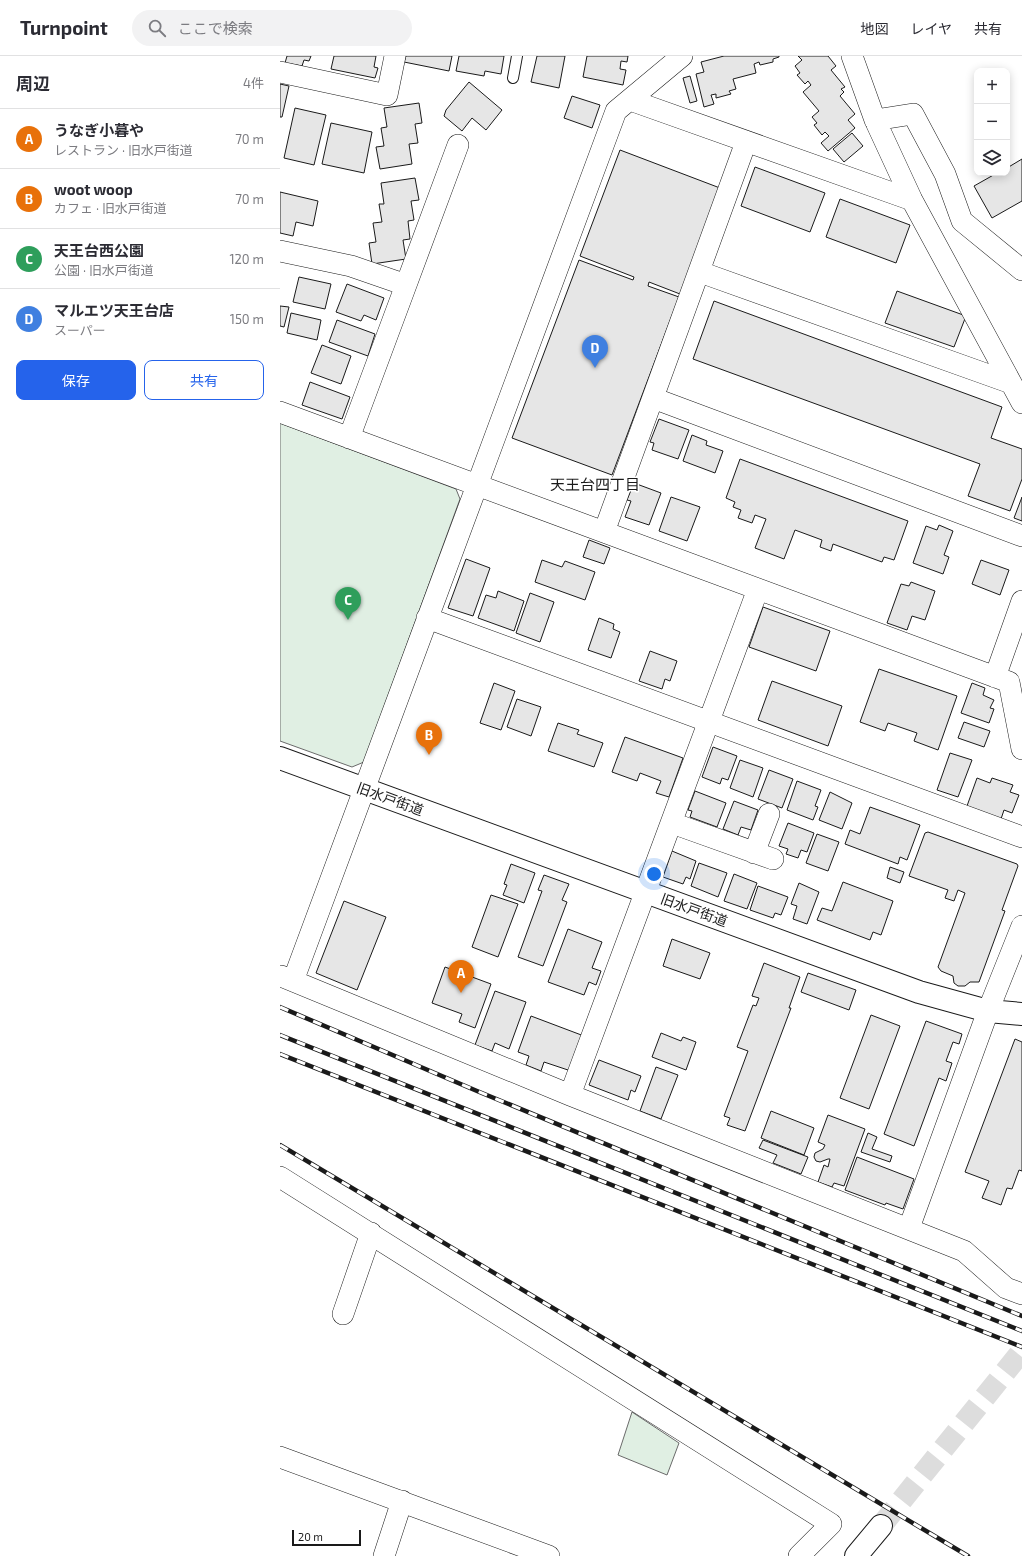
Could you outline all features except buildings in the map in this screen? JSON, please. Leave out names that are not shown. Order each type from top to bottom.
[{"type":"street","points":[[280,72],[387,95],[395,56]]},
{"type":"street","points":[[682,56],[616,111],[427,618],[365,790],[287,978],[570,1095],[964,1251],[1006,1288],[1022,1294]]},
{"type":"street","points":[[852,56],[875,120],[912,200],[1022,403]]},
{"type":"street","points":[[630,100],[912,200]]},
{"type":"street","points":[[875,120],[913,114],[945,174],[962,221],[1022,270]]},
{"type":"street","points":[[604,532],[700,272],[746,142]]},
{"type":"street","points":[[349,438],[458,145]]},
{"type":"street","points":[[280,251],[351,266],[406,286]]},
{"type":"street","points":[[700,272],[1011,383]]},
{"type":"street","points":[[653,398],[1022,536]]},
{"type":"street","points":[[280,412],[1009,682],[1022,748]]},
{"type":"street","points":[[570,1095],[758,589]]},
{"type":"street","points":[[995,677],[1022,601]]},
{"type":"street","points":[[427,618],[1022,837]]},
{"type":"street","name":"旧水戸街道","points":[[280,758],[919,992],[988,1011],[1022,1014]]},
{"type":"street","points":[[672,823],[764,856],[768,814]]},
{"type":"street","points":[[909,1228],[988,1011],[1022,926]]},
{"type":"street","points":[[280,1177],[831,1524],[799,1556]]},
{"type":"street","points":[[343,1314],[371,1233]]},
{"type":"street","points":[[280,1458],[549,1556]]},
{"type":"street","points":[[384,1556],[402,1502]]},
{"type":"street","points":[[856,1556],[881,1526]]},
{"type":"lane","points":[[512,78],[517,56]]},
{"type":"green space","points":[[280,423],[456,489],[460,499],[364,762],[352,767],[280,741]]},
{"type":"green space","points":[[632,1412],[679,1443],[667,1475],[618,1455]]},
{"type":"tunnel","points":[[881,1526],[1022,1351]]},
{"type":"railway","points":[[280,1007],[477,1091],[1022,1316]]},
{"type":"railway","points":[[280,1035],[1022,1331]]},
{"type":"railway","points":[[280,1054],[1022,1347]]},
{"type":"railway","points":[[280,1145],[968,1556]]},
{"type":"place","name":"マルエツ天王台店","points":[[595,368]]},
{"type":"place","name":"天王台西公園","points":[[348,620]]},
{"type":"place","name":"woot woop","points":[[429,755]]},
{"type":"place","name":"うなぎ小暮や","points":[[461,993]]},
{"type":"district","name":"天王台四丁目","points":[[595,485]]}]
